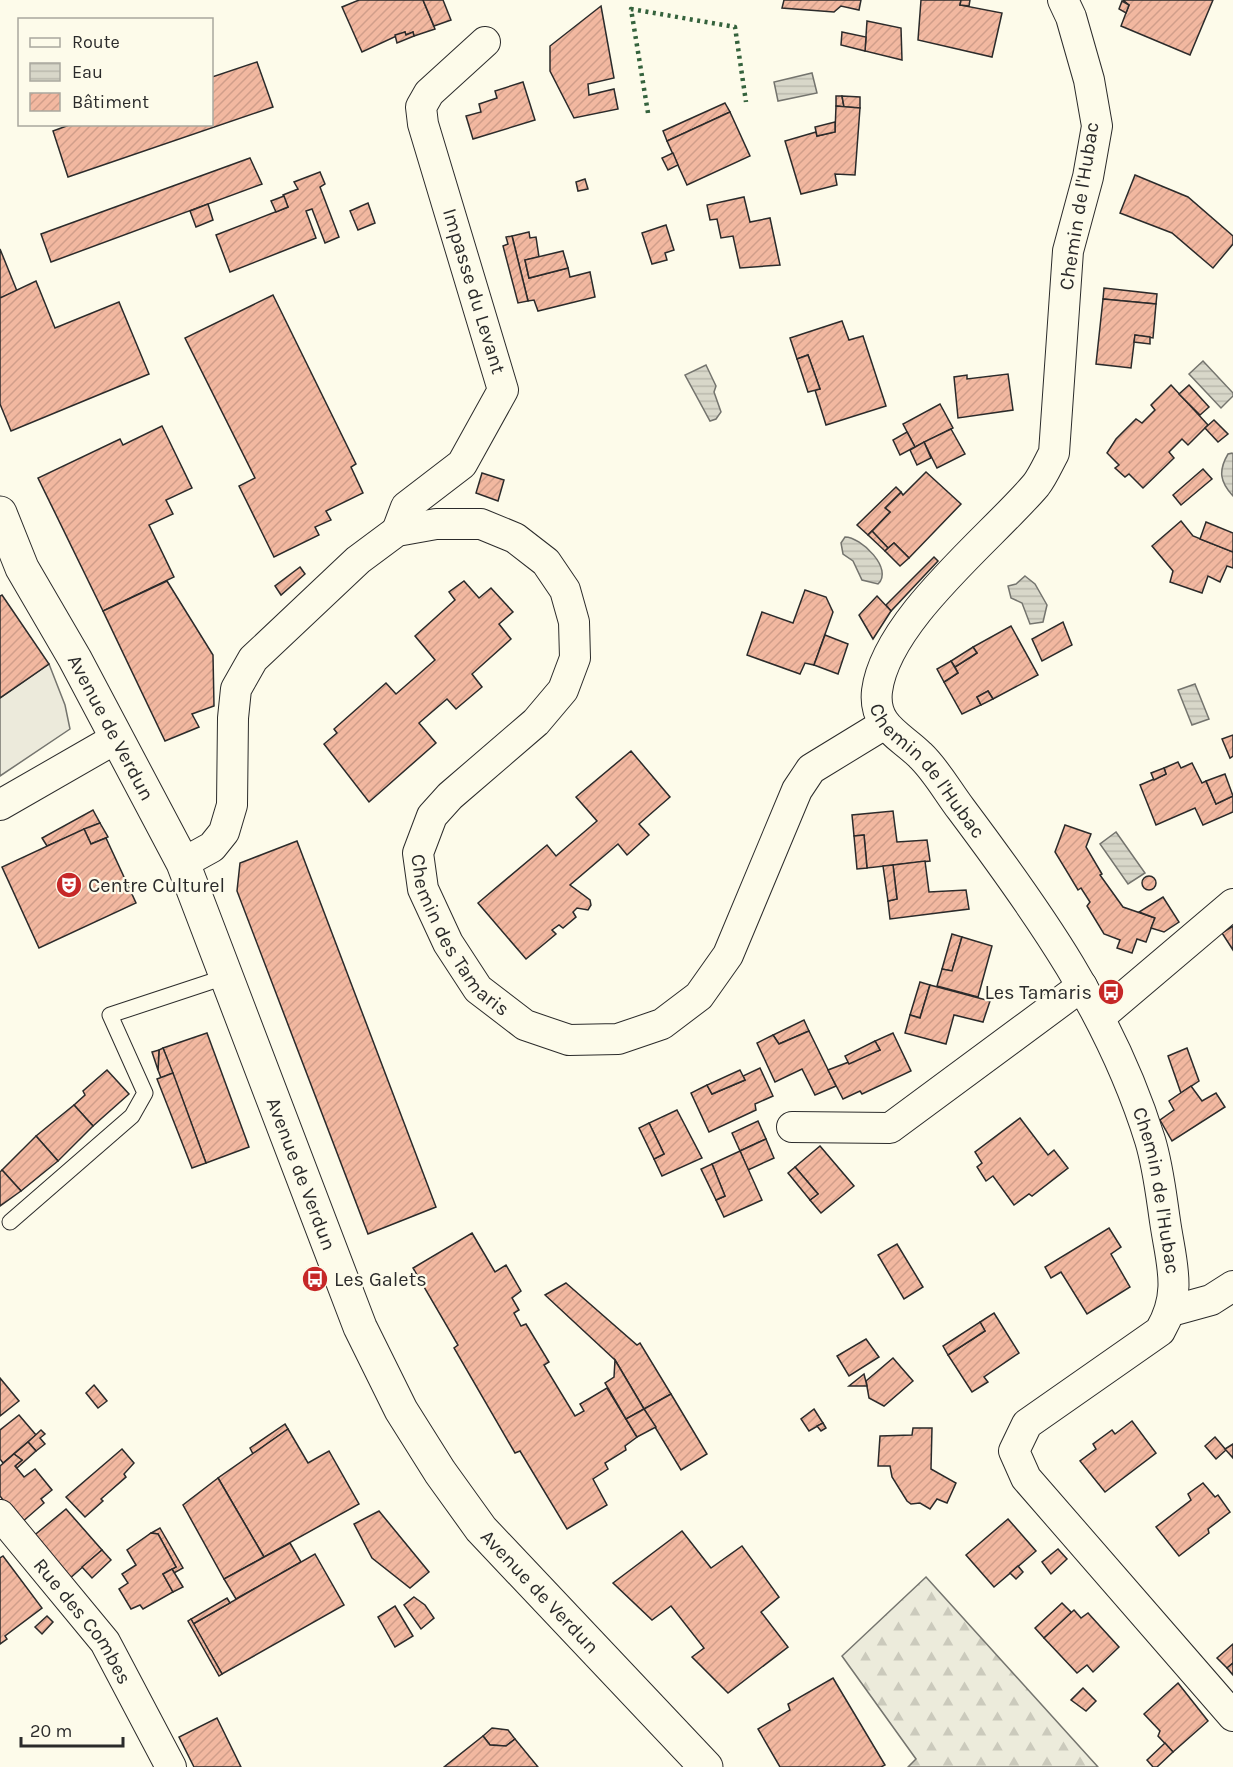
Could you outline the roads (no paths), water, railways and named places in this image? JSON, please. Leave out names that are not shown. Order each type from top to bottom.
[{"type":"main road","name":"Avenue de Verdun","points":[[0,513],[11,558],[75,659],[115,739],[183,863],[360,1327],[401,1410],[440,1472],[481,1530],[706,1767]]},
{"type":"street","name":"Chemin de l'Hubac","points":[[1063,0],[1071,17],[1089,80],[1097,126],[1088,177],[1068,251],[1054,453],[1038,483],[917,610],[893,645],[877,690],[877,708],[883,725],[921,756],[1028,897],[1101,1016],[1130,1082],[1151,1142],[1175,1292],[1172,1311]]},
{"type":"street","name":"Impasse du Levant","points":[[397,531],[406,507],[462,464],[503,390],[423,124],[421,107],[429,93],[485,42]]},
{"type":"street","name":"Chemin des Tamaris","points":[[183,863],[212,847],[224,832],[232,806],[233,718],[236,689],[253,659],[358,560],[397,531],[436,524],[481,524],[515,538],[546,562],[565,590],[574,622],[575,658],[562,690],[536,722],[444,802],[432,816],[418,853],[423,889],[448,944],[478,989],[525,1025],[569,1040],[618,1039],[662,1024],[699,996],[728,955],[796,790],[812,769],[883,725]]},
{"type":"street","points":[[0,805],[115,739]]},
{"type":"street","points":[[1101,1016],[1233,904]]},
{"type":"street","points":[[792,1127],[890,1128],[1082,986]]},
{"type":"street","points":[[1233,1286],[1211,1300],[1172,1311],[1160,1331],[1027,1424],[1014,1450],[1026,1478],[1233,1716]]},
{"type":"street","name":"Rue des Combes","points":[[0,1515],[105,1642],[171,1767]]},
{"type":"lane","points":[[10,1222],[132,1116],[145,1093],[110,1015],[225,977]]},
{"type":"water","points":[[812,73],[817,93],[778,101],[774,82]]},
{"type":"water","points":[[1203,361],[1233,393],[1233,396],[1221,408],[1189,374]]},
{"type":"water","points":[[706,365],[716,386],[714,392],[721,412],[716,419],[710,421],[685,375]]},
{"type":"water","points":[[1232,453],[1233,496],[1225,486],[1222,476],[1225,460],[1228,454]]},
{"type":"water","points":[[845,537],[859,542],[874,555],[882,570],[882,578],[878,584],[862,580],[853,561],[843,554],[841,543]]},
{"type":"water","points":[[1025,576],[1035,584],[1047,605],[1043,622],[1030,624],[1022,603],[1011,598],[1008,586],[1016,584]]},
{"type":"water","points":[[1195,684],[1209,719],[1192,725],[1178,690]]},
{"type":"water","points":[[1116,832],[1145,873],[1128,884],[1100,844]]},
{"type":"place","name":"Centre Culturel","points":[[69,885]]},
{"type":"place","name":"Les Tamaris","points":[[1111,992]]},
{"type":"place","name":"Les Galets","points":[[315,1279]]}]
